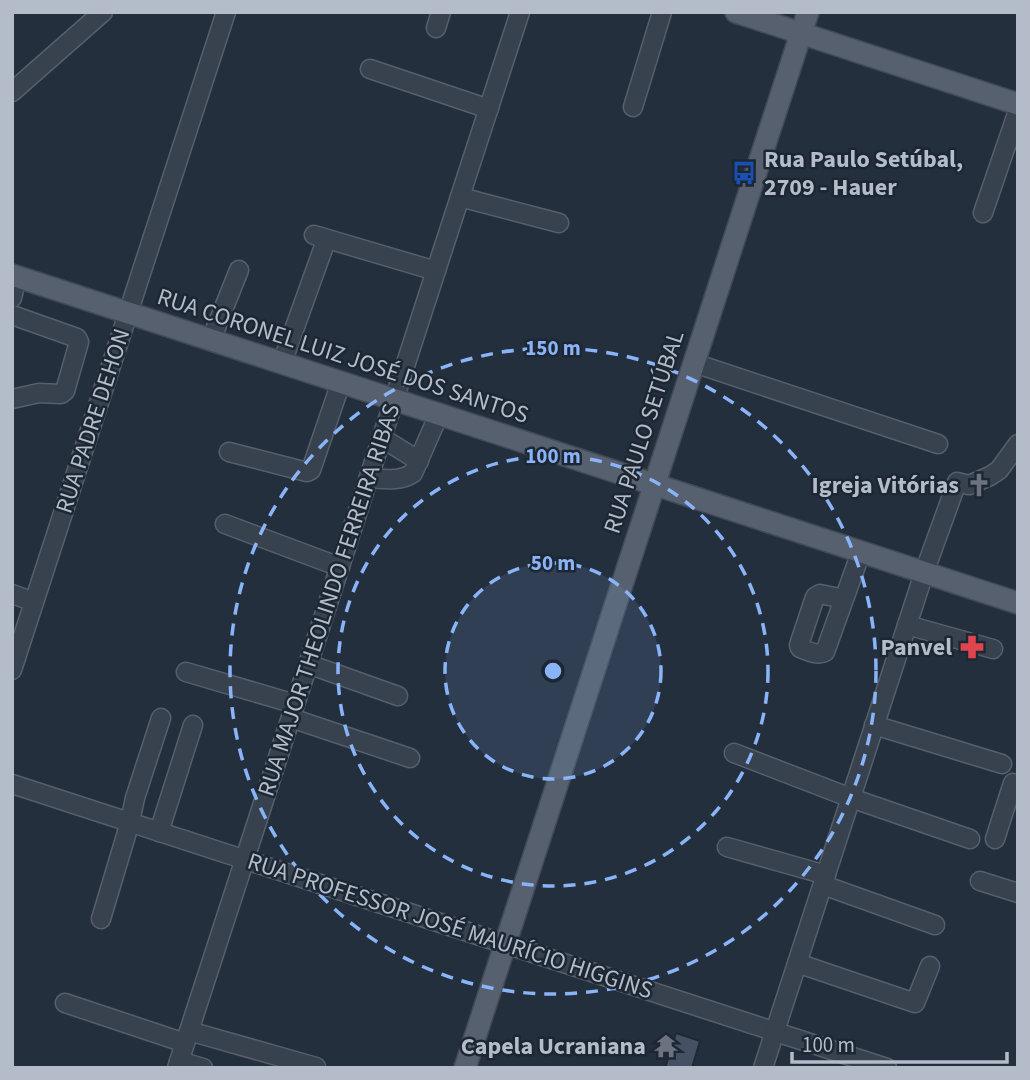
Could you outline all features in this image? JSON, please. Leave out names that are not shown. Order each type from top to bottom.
[{"type":"main road","points":[[736,12],[1018,104]]},
{"type":"main road","name":"RUA PAULO SETÚBAL","points":[[465,1068],[808,12]]},
{"type":"main road","name":"RUA CORONEL LUIZ JOSÉ DOS SANTOS","points":[[15,276],[1018,603]]},
{"type":"street","points":[[12,92],[103,12]]},
{"type":"street","name":"RUA PADRE DEHON","points":[[12,670],[226,12]]},
{"type":"street","name":"RUA MAJOR THEOLINDO FERREIRA RIBAS","points":[[178,1064],[520,12]]},
{"type":"street","points":[[633,107],[662,12]]},
{"type":"street","points":[[370,69],[489,109]]},
{"type":"street","points":[[983,213],[1018,111]]},
{"type":"street","points":[[460,197],[559,223]]},
{"type":"street","points":[[282,363],[319,242],[436,271]]},
{"type":"street","points":[[211,340],[239,270]]},
{"type":"street","points":[[12,298],[15,276]]},
{"type":"street","points":[[12,315],[77,338],[79,342],[65,391],[61,394],[39,393],[12,399]]},
{"type":"street","points":[[694,363],[937,444]]},
{"type":"street","points":[[229,452],[307,472],[311,470],[341,382]]},
{"type":"street","points":[[369,478],[398,479],[414,473],[439,414]]},
{"type":"street","points":[[382,438],[419,461]]},
{"type":"street","points":[[763,1068],[924,573],[957,482],[969,485],[990,476],[999,470],[1018,444]]},
{"type":"street","points":[[225,524],[340,567]]},
{"type":"street","points":[[844,599],[861,552]]},
{"type":"street","points":[[12,594],[34,602]]},
{"type":"street","points":[[907,625],[993,649]]},
{"type":"street","points":[[309,664],[398,696]]},
{"type":"street","points":[[186,672],[410,758]]},
{"type":"street","points":[[101,919],[161,718]]},
{"type":"street","points":[[874,725],[1002,764]]},
{"type":"street","points":[[159,832],[193,726]]},
{"type":"street","points":[[734,753],[851,798],[971,839]]},
{"type":"street","points":[[995,839],[1013,783],[1018,785]]},
{"type":"street","name":"RUA PROFESSOR JOSÉ MAURÍCIO HIGGINS","points":[[12,784],[887,1068]]},
{"type":"street","points":[[727,847],[824,880],[935,925]]},
{"type":"street","points":[[980,881],[1018,893]]},
{"type":"street","points":[[797,963],[915,1003],[930,966]]},
{"type":"street","points":[[65,1003],[187,1037],[316,1067]]},
{"type":"street","points":[[178,1064],[203,1068]]},
{"type":"building","points":[[676,1033],[700,1041],[692,1068],[665,1068]]},
{"type":"place","name":"Rua Paulo Setúbal, 2709 - Hauer","points":[[744,173]]},
{"type":"place","name":"Igreja Vitórias","points":[[979,485]]},
{"type":"place","name":"Panvel","points":[[972,647]]},
{"type":"place","name":"Capela Ucraniana","points":[[666,1046]]}]
